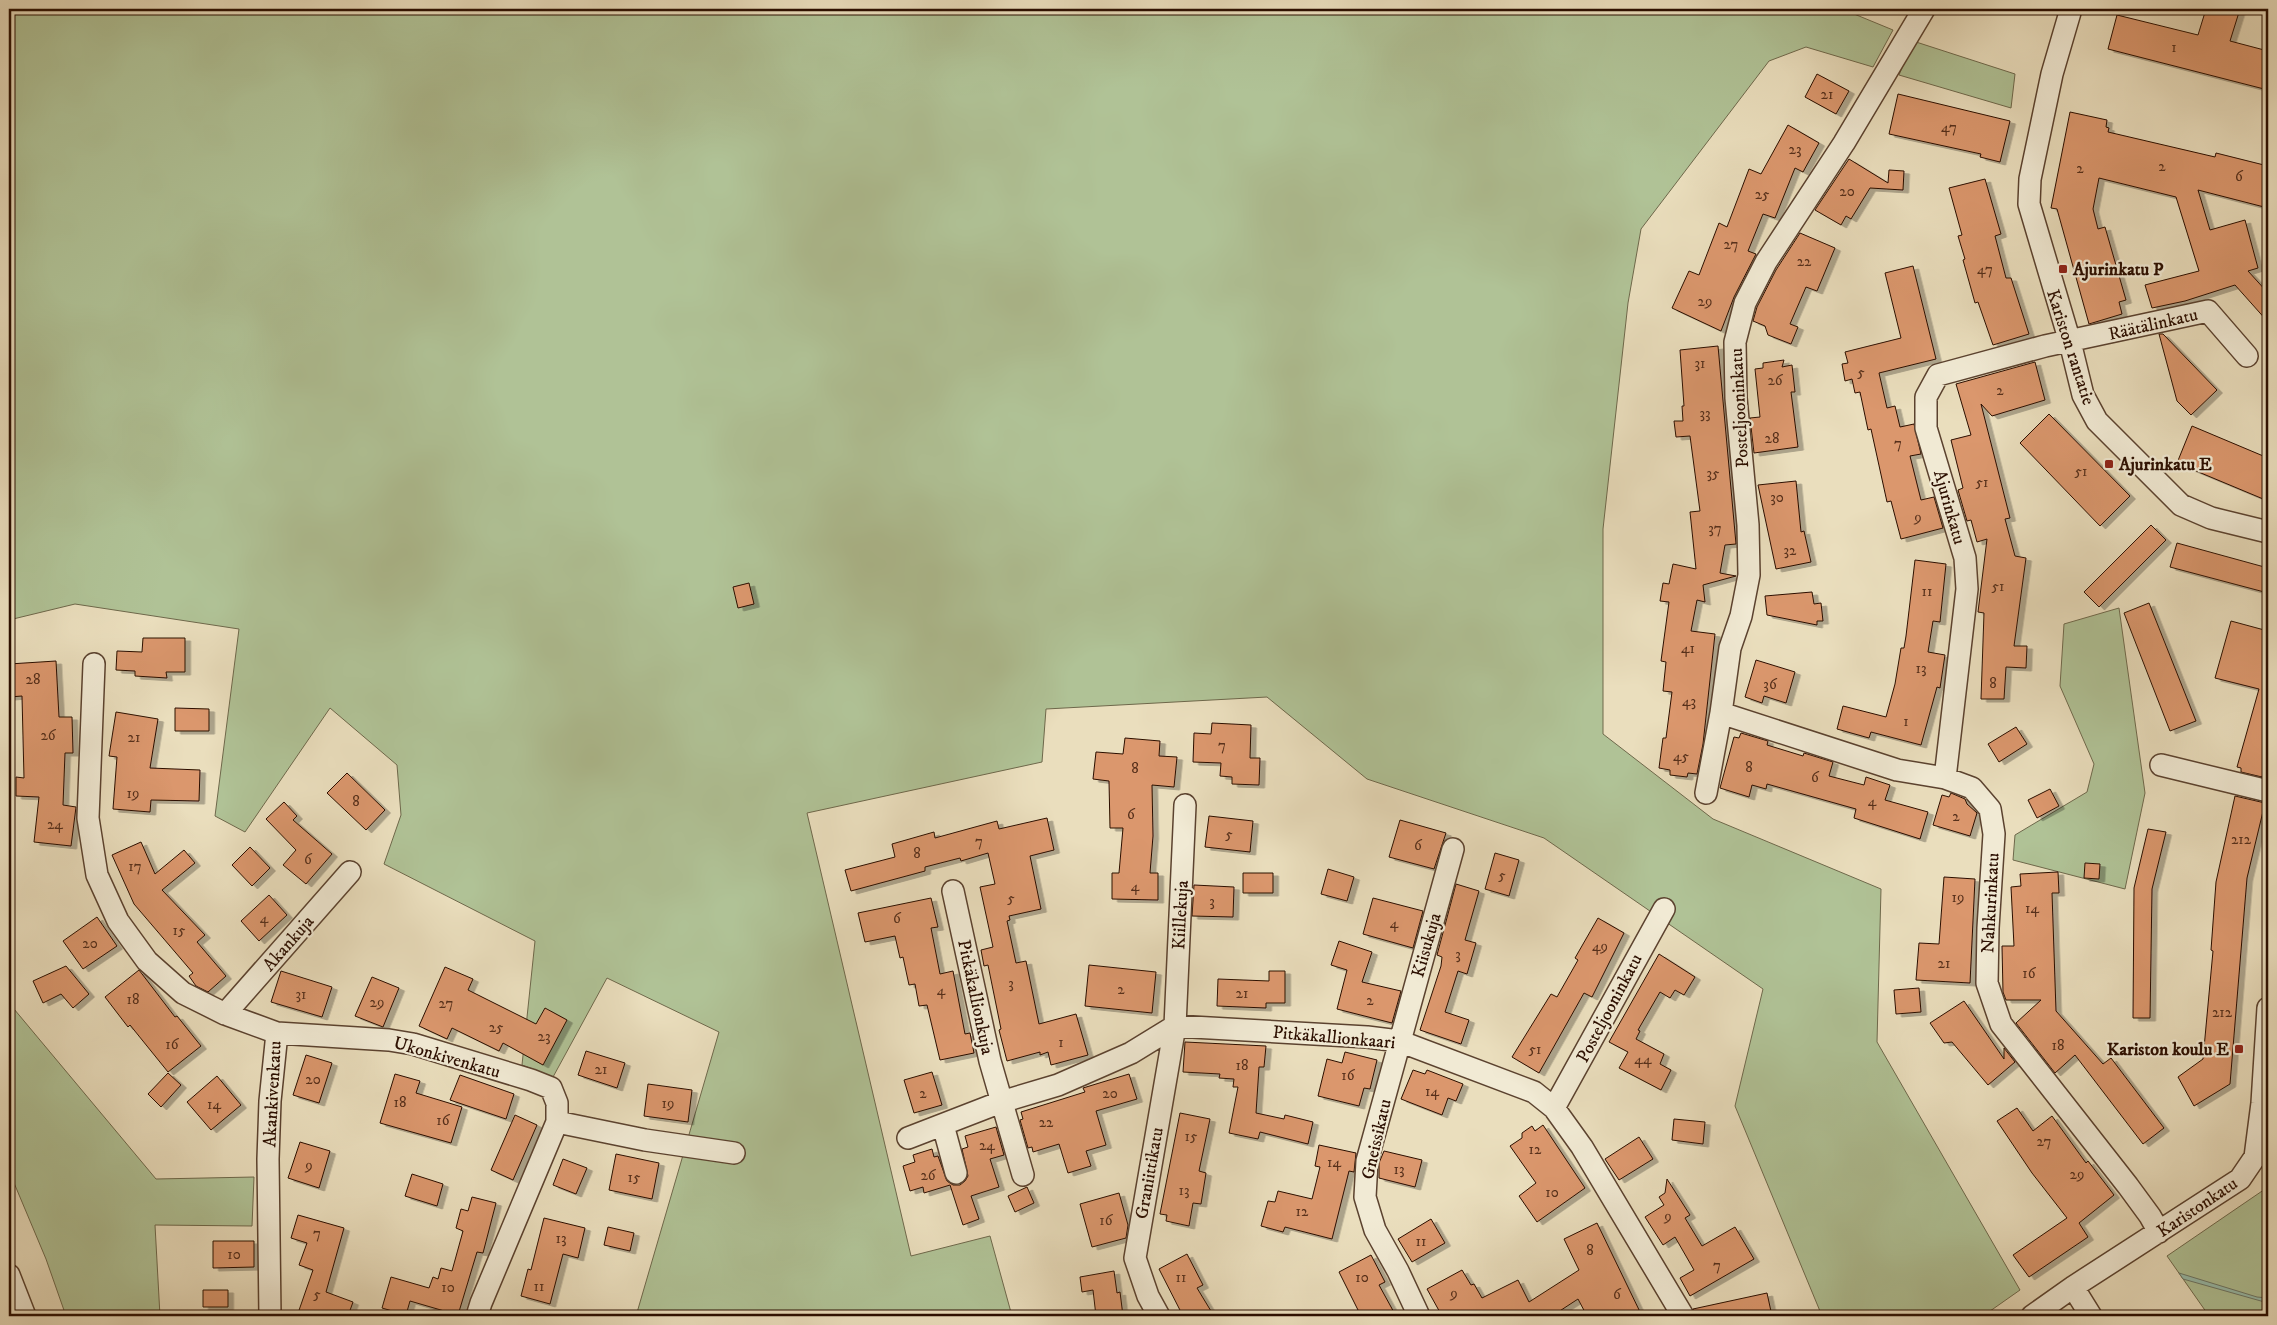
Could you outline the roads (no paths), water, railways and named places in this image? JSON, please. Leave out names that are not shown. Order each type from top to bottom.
[{"type":"street","name":"Posteljooninkatu","points":[[1706,793],[1721,713],[1730,648],[1741,616],[1749,575],[1748,525],[1736,398],[1736,342],[1745,303],[1766,262],[1844,143],[1924,9]]},
{"type":"street","name":"Kariston rantatie","points":[[2071,9],[2052,74],[2030,179],[2029,204],[2070,342],[2083,394],[2097,421],[2182,505],[2211,518],[2268,532]]},
{"type":"street","name":"Räätälinkatu","points":[[2070,342],[2208,311],[2247,356]]},
{"type":"street","name":"Ajurinkatu","points":[[1945,778],[1967,590],[1965,558],[1926,428],[1926,397],[1938,375],[2045,346],[2070,342]]},
{"type":"street","name":"Akankivenkatu","points":[[94,664],[88,818],[97,875],[118,921],[147,961],[183,993],[225,1014],[277,1033],[270,1101],[268,1159],[270,1316]]},
{"type":"street","name":"Nahkurinkatu","points":[[1721,713],[1897,770],[1945,778],[1972,788],[1990,809],[1994,834],[1988,928],[1987,984],[2001,1024],[2128,1186],[2159,1232]]},
{"type":"street","points":[[2161,765],[2268,791]]},
{"type":"street","name":"Kiillekuja","points":[[1175,1026],[1184,805]]},
{"type":"street","name":"Kiisukuja","points":[[1399,1041],[1453,849]]},
{"type":"street","name":"Akankuja","points":[[225,1014],[350,872]]},
{"type":"street","name":"Pitkäkallionkuja","points":[[953,892],[977,1008],[1001,1102],[1023,1176]]},
{"type":"street","name":"Posteljooninkatu","points":[[1554,1108],[1664,908]]},
{"type":"street","name":"Karistonkatu","points":[[2032,1316],[2073,1287],[2240,1179],[2255,1157],[2262,1103],[2268,1008]]},
{"type":"street","points":[[908,1138],[1001,1102],[1058,1085],[1131,1053],[1175,1026]]},
{"type":"street","name":"Pitkäkallionkaari","points":[[1175,1026],[1358,1036],[1399,1041],[1534,1092],[1554,1108],[1582,1147],[1683,1316]]},
{"type":"street","name":"Graniittikatu","points":[[1159,1316],[1148,1296],[1135,1258],[1175,1026]]},
{"type":"street","name":"Ukonkivenkatu","points":[[277,1033],[397,1041],[531,1080],[550,1088],[557,1103],[557,1122],[477,1316]]},
{"type":"street","name":"Gneissikatu","points":[[1399,1041],[1367,1161],[1365,1197],[1374,1230],[1398,1271],[1420,1316]]},
{"type":"street","points":[[557,1122],[645,1140],[734,1153]]},
{"type":"street","points":[[943,1124],[956,1173]]},
{"type":"street","points":[[9,1275],[25,1316]]},
{"type":"street","points":[[2073,1287],[2091,1316]]},
{"type":"place","name":"Ajurinkatu P","points":[[2063,269]]},
{"type":"place","name":"Ajurinkatu E","points":[[2109,464]]},
{"type":"place","name":"Kariston koulu E","points":[[2239,1049]]}]
